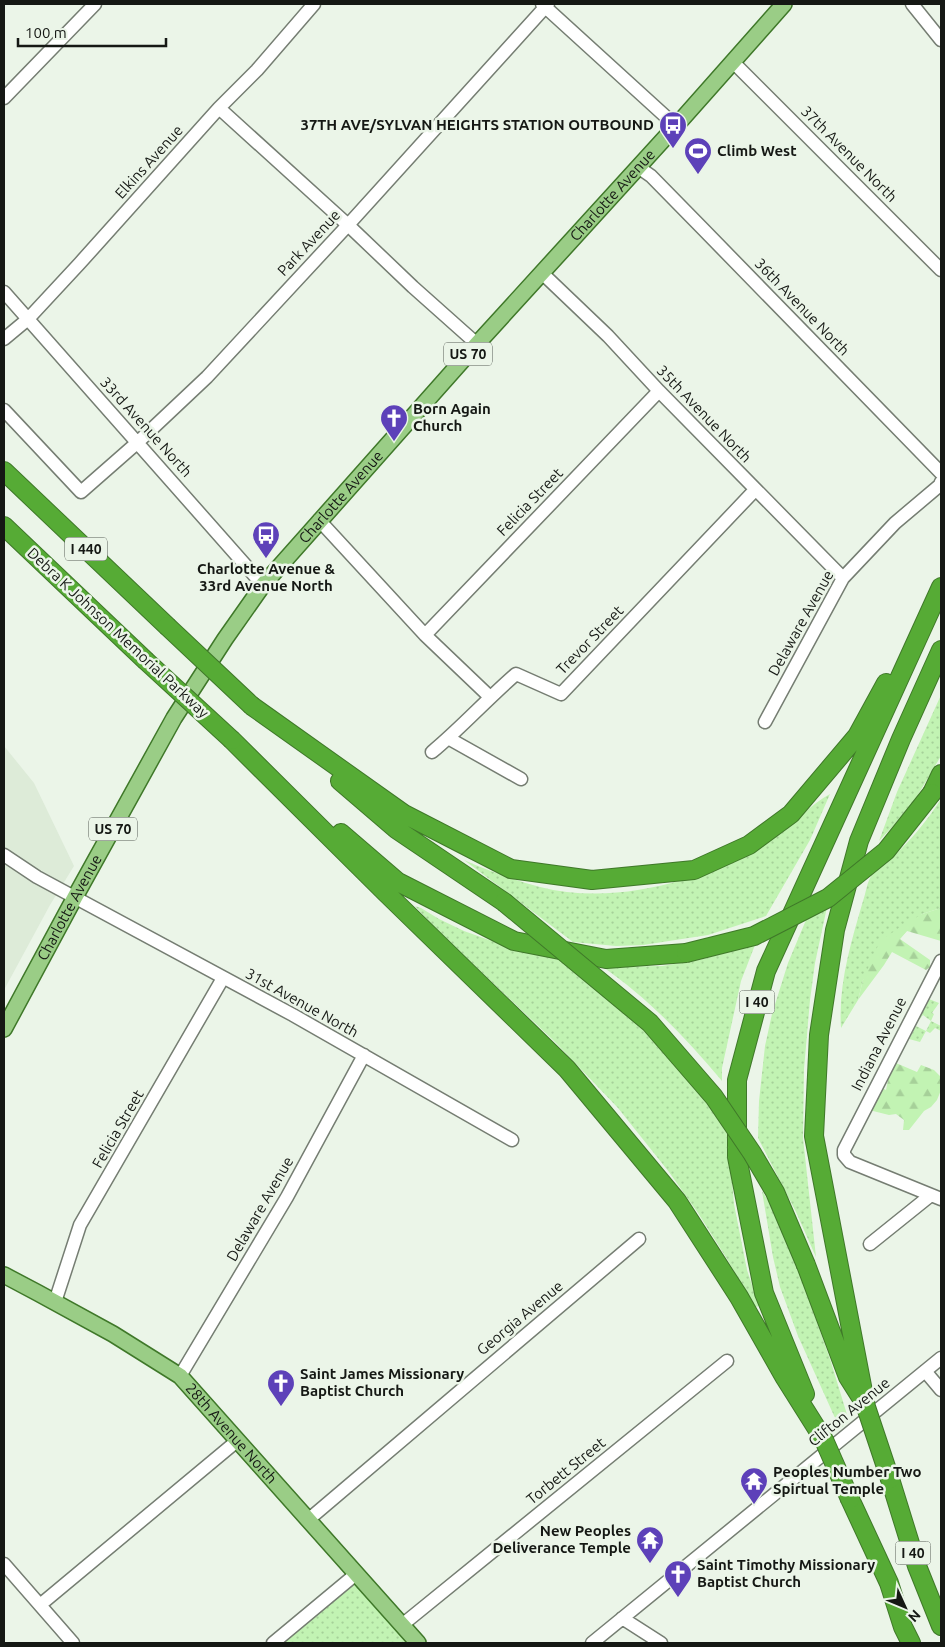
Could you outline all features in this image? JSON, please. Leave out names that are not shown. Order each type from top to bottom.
[{"type":"highway","name":"I 440","points":[[4,472],[252,706]]},
{"type":"highway","name":"Debra K Johnson Memorial Parkway","points":[[4,526],[232,740]]},
{"type":"highway","points":[[252,706],[404,814],[511,869],[592,880],[694,870],[749,845],[792,814],[857,736],[941,582]]},
{"type":"highway","name":"I 40","points":[[911,1643],[889,1583],[824,1440],[764,1294],[737,1157],[737,1080],[766,971],[941,587]]},
{"type":"highway","name":"I 40","points":[[941,650],[901,739],[859,841],[835,930],[819,1035],[814,1136],[866,1406],[917,1566],[941,1626]]},
{"type":"highway","points":[[252,706],[396,829],[504,902],[650,1022],[714,1097],[775,1192],[806,1265],[848,1377],[866,1406]]},
{"type":"highway","points":[[232,740],[567,1069],[677,1201],[739,1297],[785,1378],[824,1440]]},
{"type":"highway","points":[[232,740],[398,882],[514,941],[606,959],[686,953],[754,936],[828,898],[886,851],[932,793],[941,774]]},
{"type":"main road","name":"Charlotte Avenue","points":[[4,1029],[74,897],[174,718],[263,584],[784,4]]},
{"type":"main road","name":"28th Avenue North","points":[[4,1275],[113,1334],[180,1376],[418,1643]]},
{"type":"street","points":[[4,98],[95,4]]},
{"type":"street","points":[[912,4],[941,40]]},
{"type":"street","name":"Elkins Avenue","points":[[4,339],[28,319],[219,108],[257,70],[310,5]]},
{"type":"street","points":[[545,5],[676,126]]},
{"type":"street","name":"Park Avenue","points":[[4,410],[81,492],[207,377],[348,225],[545,5]]},
{"type":"street","name":"37th Avenue North","points":[[733,62],[941,270]]},
{"type":"street","points":[[219,108],[477,344]]},
{"type":"street","name":"36th Avenue North","points":[[638,167],[651,176],[697,222],[941,480]]},
{"type":"street","name":"35th Avenue North","points":[[542,273],[608,336],[658,391],[843,578]]},
{"type":"street","name":"33rd Avenue North","points":[[4,292],[263,584]]},
{"type":"street","name":"Felicia Street","points":[[425,635],[658,391]]},
{"type":"street","name":"Delaware Avenue","points":[[765,722],[843,578],[895,523],[941,480]]},
{"type":"street","name":"Trevor Street","points":[[432,752],[516,674],[561,694],[755,490]]},
{"type":"street","points":[[319,520],[425,635],[490,697]]},
{"type":"street","points":[[448,738],[521,779]]},
{"type":"street","name":"31st Avenue North","points":[[4,855],[37,877],[293,1015],[512,1140]]},
{"type":"street","name":"Indiana Avenue","points":[[936,1197],[850,1162],[844,1155],[846,1143],[941,961]]},
{"type":"street","name":"Felicia Street","points":[[55,1302],[80,1225],[223,978]]},
{"type":"street","name":"Delaware Avenue","points":[[180,1376],[287,1197],[364,1055]]},
{"type":"street","points":[[870,1244],[936,1197]]},
{"type":"street","name":"Georgia Avenue","points":[[308,1520],[639,1239]]},
{"type":"street","name":"Clifton Avenue","points":[[592,1643],[941,1358]]},
{"type":"street","name":"Torbett Street","points":[[402,1625],[727,1362]]},
{"type":"street","points":[[925,1371],[941,1390]]},
{"type":"street","points":[[40,1605],[237,1441]]},
{"type":"street","points":[[4,1564],[73,1643]]},
{"type":"street","points":[[273,1643],[356,1574]]},
{"type":"street","points":[[622,1618],[661,1643]]},
{"type":"shaded area","points":[[4,746],[34,783],[74,866],[50,905],[4,990]]},
{"type":"green space","points":[[941,695],[941,756],[916,798],[879,841],[897,792]]},
{"type":"green space","points":[[830,794],[810,840],[766,916],[708,935],[643,945],[616,946],[573,942],[464,860],[540,887],[570,892],[601,894],[632,891],[663,885],[723,865],[776,836]]},
{"type":"green space","points":[[941,799],[941,908],[922,914],[863,980],[858,1000],[841,1028],[841,996],[846,964],[869,880],[916,833]]},
{"type":"green space","points":[[415,906],[464,931],[529,953],[559,959],[642,1027],[696,1086],[728,1130],[734,1204],[747,1270],[759,1306],[755,1307],[698,1213],[669,1172],[618,1108],[554,1041],[436,929]]},
{"type":"green space","points":[[827,907],[815,963],[804,1069],[803,1138],[816,1257],[796,1212],[758,1138],[759,1101],[765,1046],[772,1014],[788,963],[806,920]]},
{"type":"green space","points":[[941,908],[941,941],[907,931],[900,939],[930,960],[930,967],[926,970],[892,952],[858,1000],[863,980],[880,941],[922,914]]},
{"type":"green space","points":[[755,945],[741,981],[722,1068],[722,1081],[666,1020],[636,992],[603,967],[662,966],[699,960]]},
{"type":"green space","points":[[929,999],[939,1003],[932,1013],[934,1014],[931,1021],[923,1015],[920,1019],[918,1018]]},
{"type":"green space","points":[[931,1021],[941,1026],[941,1031],[935,1028],[930,1033],[926,1031]]},
{"type":"green space","points":[[916,1026],[926,1031],[920,1042],[909,1039]]},
{"type":"green space","points":[[896,1063],[917,1072],[921,1065],[934,1070],[941,1077],[941,1090],[937,1100],[924,1111],[909,1130],[903,1130],[904,1120],[896,1114],[889,1115],[869,1110],[882,1088],[886,1090],[888,1080]]},
{"type":"green space","points":[[762,1191],[769,1202],[802,1280],[830,1359],[849,1421],[840,1429],[798,1336],[780,1287]]},
{"type":"green space","points":[[356,1574],[418,1643],[273,1643]]},
{"type":"place","name":"37TH AVE/SYLVAN HEIGHTS STATION OUTBOUND","points":[[673,149]]},
{"type":"place","name":"Climb West","points":[[698,175]]},
{"type":"place","name":"Born Again Church","points":[[394,442]]},
{"type":"place","name":"Charlotte Avenue & 33rd Avenue North","points":[[266,559]]},
{"type":"place","name":"Saint James Missionary Baptist Church","points":[[281,1407]]},
{"type":"place","name":"Peoples Number Two Spirtual Temple","points":[[754,1505]]},
{"type":"place","name":"New Peoples Deliverance Temple","points":[[650,1564]]},
{"type":"place","name":"Saint Timothy Missionary Baptist Church","points":[[678,1598]]}]
